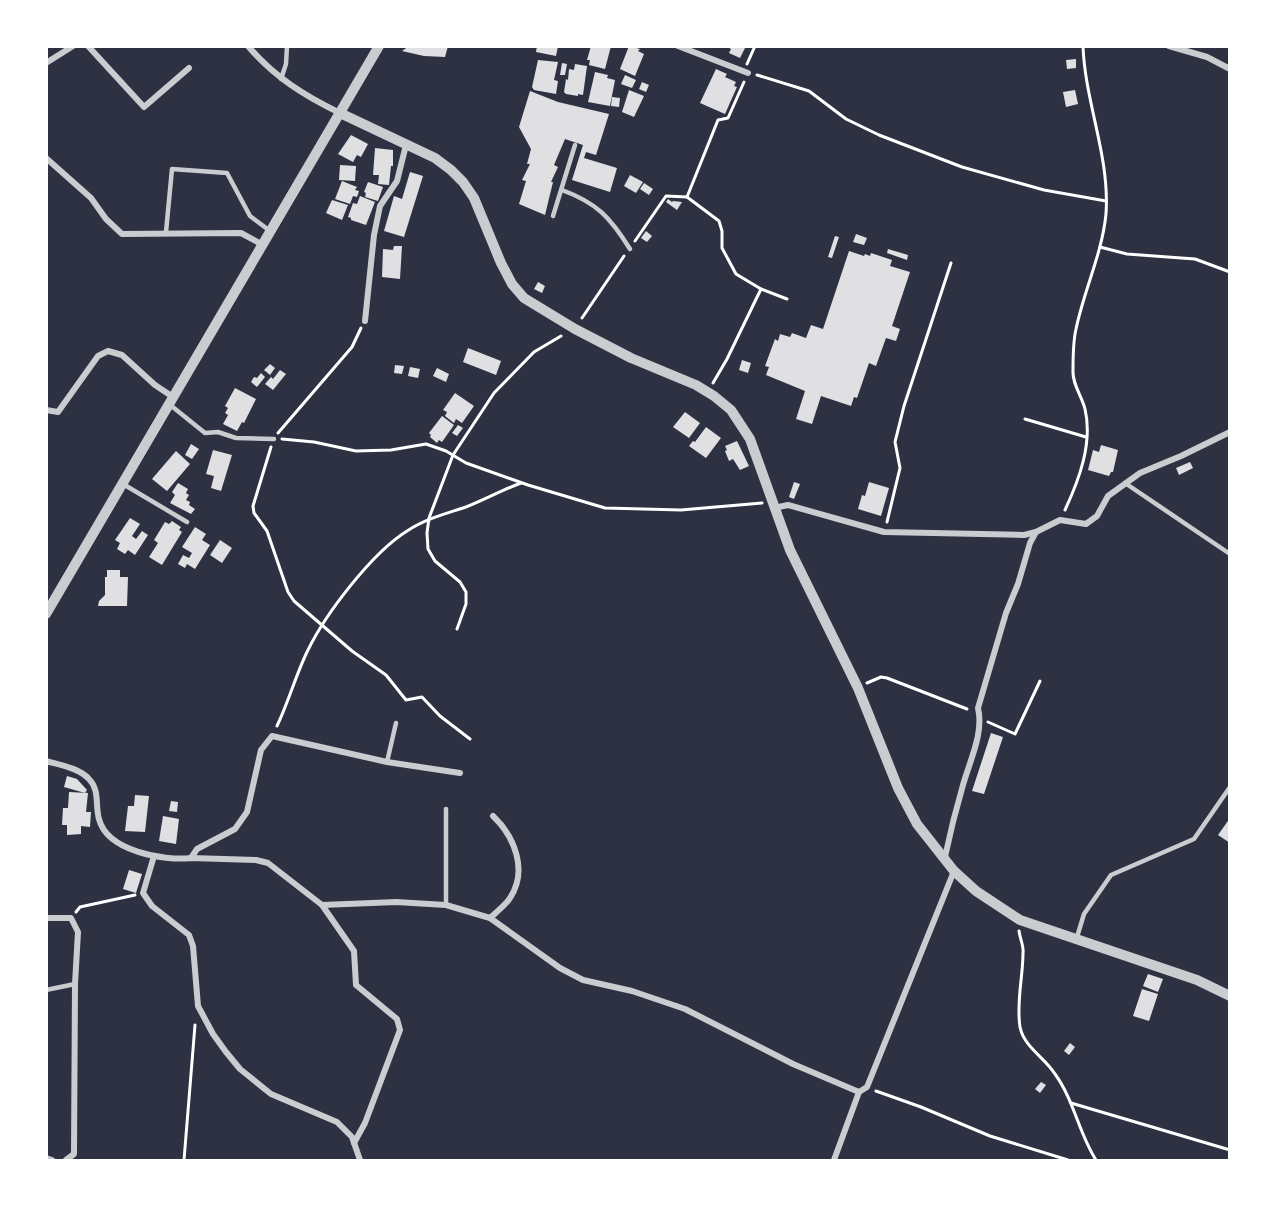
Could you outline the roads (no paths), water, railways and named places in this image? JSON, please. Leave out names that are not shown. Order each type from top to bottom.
[{"type":"street","points":[[46,63],[73,46]]},
{"type":"street","points":[[88,46],[144,107],[189,68]]},
{"type":"street","points":[[46,614],[379,46]]},
{"type":"street","points":[[678,46],[746,72]]},
{"type":"street","points":[[1169,46],[1207,57],[1230,69]]},
{"type":"street","points":[[249,47],[280,79],[316,102],[435,158],[463,182],[474,198],[512,284],[524,297],[572,328],[631,358],[707,392],[731,410],[743,425],[750,439],[790,550],[858,688],[898,788],[917,824],[954,871],[976,891],[1020,920],[1197,980],[1230,996]]},
{"type":"street","points":[[365,321],[374,235],[380,206],[397,181],[406,145]]},
{"type":"street","points":[[46,158],[91,198],[106,219],[122,234],[241,233],[263,244]]},
{"type":"street","points":[[46,410],[58,412],[98,356],[108,351],[122,355],[171,400]]},
{"type":"street","points":[[773,504],[788,505],[884,532],[1024,535],[1036,532],[1060,520],[1086,524],[1097,516],[1108,496],[1140,473],[1230,432]]},
{"type":"street","points":[[945,858],[980,719],[978,710],[1006,613],[1018,584],[1030,543],[1036,532]]},
{"type":"street","points":[[191,858],[196,849],[235,829],[247,812],[261,750],[272,736],[387,762],[460,773]]},
{"type":"street","points":[[46,761],[76,770],[89,778],[96,793],[99,820],[109,838],[154,856],[181,859],[256,860],[268,863],[322,905],[354,951],[356,985],[397,1019],[400,1030],[365,1123],[354,1143]]},
{"type":"street","points":[[490,918],[510,899],[520,874],[520,864],[514,847],[493,816]]},
{"type":"street","points":[[154,856],[142,893],[152,906],[189,935],[193,946],[198,1006],[213,1034],[226,1052],[255,1083],[271,1094],[337,1122],[352,1137],[360,1161]]},
{"type":"street","points":[[834,1161],[859,1092],[867,1087],[954,871]]},
{"type":"street","points":[[322,905],[396,902],[446,905],[490,918],[560,968],[583,980],[632,991],[685,1009],[793,1064],[859,1092]]},
{"type":"street","points":[[46,918],[71,918],[78,932],[75,984],[74,1155],[66,1161]]},
{"type":"street","points":[[46,1158],[52,1161]]},
{"type":"lane","points":[[280,79],[286,63],[287,46]]},
{"type":"lane","points":[[554,216],[575,145]]},
{"type":"lane","points":[[166,232],[172,169],[227,173],[250,216],[271,231]]},
{"type":"lane","points":[[562,190],[585,199],[600,211],[615,226],[630,249]]},
{"type":"lane","points":[[171,400],[205,433],[218,432],[236,438],[274,439]]},
{"type":"lane","points":[[1125,483],[1230,554]]},
{"type":"lane","points":[[123,484],[187,522]]},
{"type":"lane","points":[[387,762],[396,723]]},
{"type":"lane","points":[[1076,940],[1084,914],[1111,875],[1194,839],[1230,787]]},
{"type":"lane","points":[[446,809],[446,905]]},
{"type":"lane","points":[[46,990],[75,984]]}]
